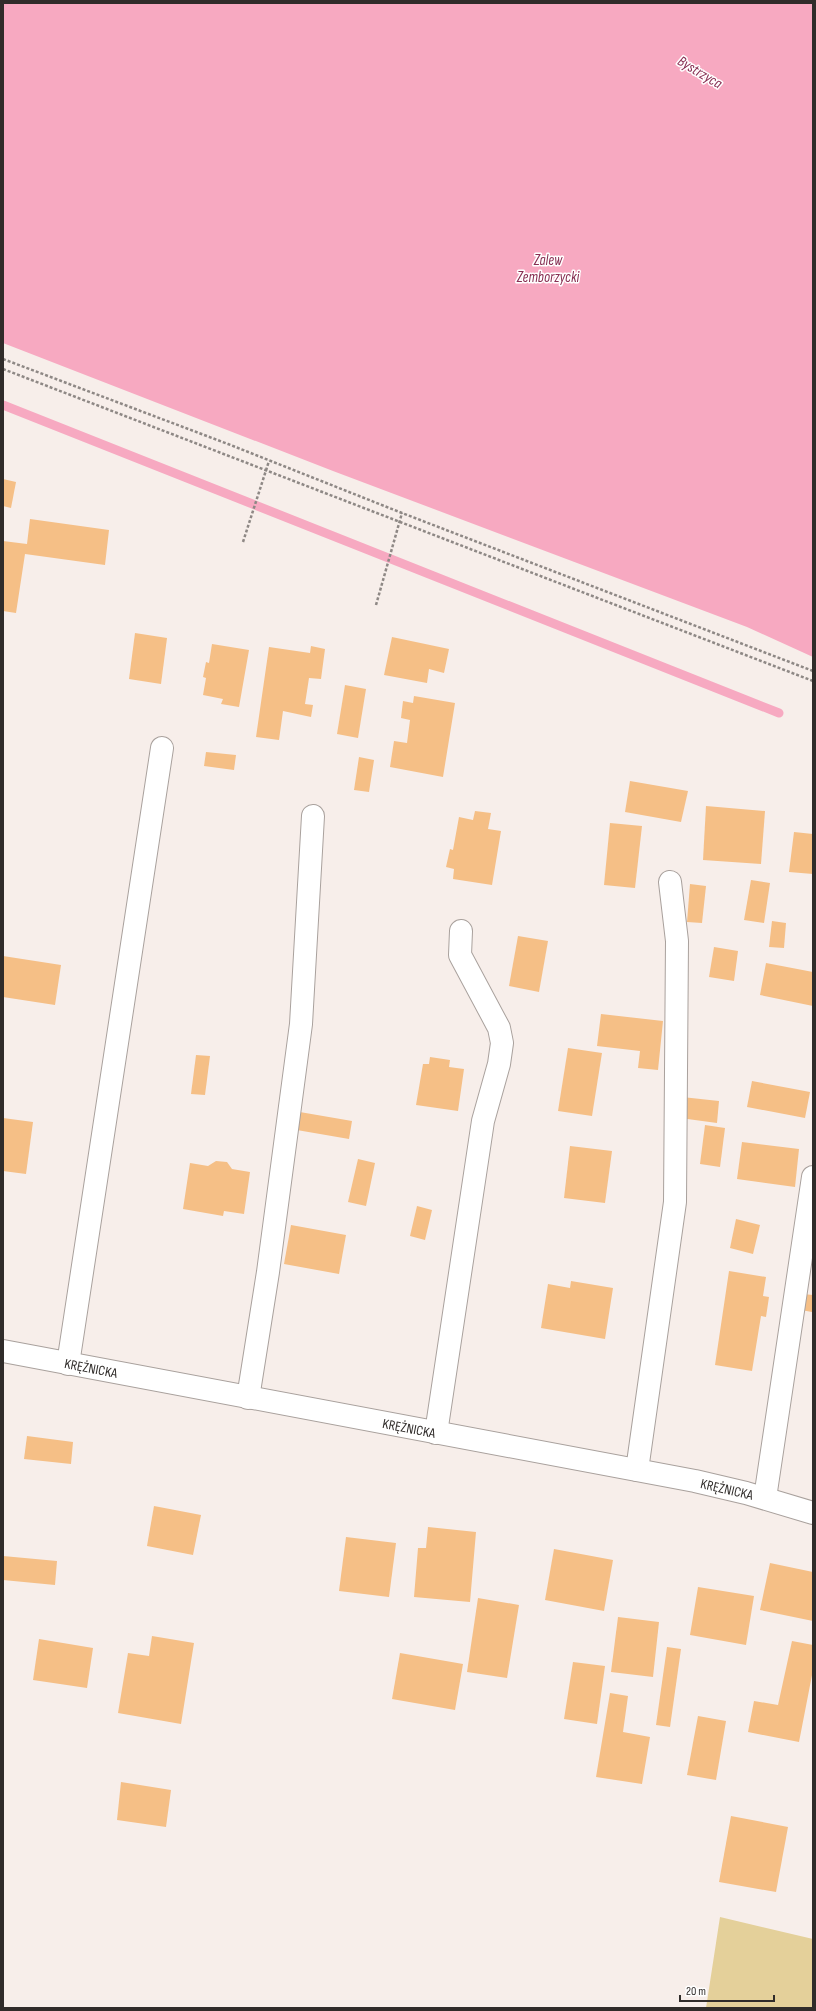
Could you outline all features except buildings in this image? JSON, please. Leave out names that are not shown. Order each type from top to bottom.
[{"type":"street","points":[[68,1364],[162,748]]},
{"type":"street","points":[[248,1398],[268,1272],[301,1024],[313,816]]},
{"type":"street","points":[[637,1470],[675,1202],[677,941],[670,882]]},
{"type":"street","points":[[436,1433],[483,1121],[502,1043],[499,1028],[460,955],[461,931]]},
{"type":"street","points":[[765,1498],[813,1177]]},
{"type":"street","name":"KRĘŻNICKA","points":[[3,1351],[695,1481],[765,1498],[813,1513]]},
{"type":"path","points":[[3,359],[813,671]]},
{"type":"path","points":[[3,369],[399,523],[813,681]]},
{"type":"path","points":[[243,542],[269,461]]},
{"type":"path","points":[[376,605],[402,513]]},
{"type":"shaded area","points":[[720,1917],[813,1939],[813,2008],[706,2008]]},
{"type":"water","name":"Zalew Zemborzycki","points":[[3,3],[813,3],[813,657],[747,627],[333,471],[3,343]]},
{"type":"waterway","points":[[3,405],[779,713]]},
{"type":"water label","name":"Bystrzyca","points":[[700,72]]}]
